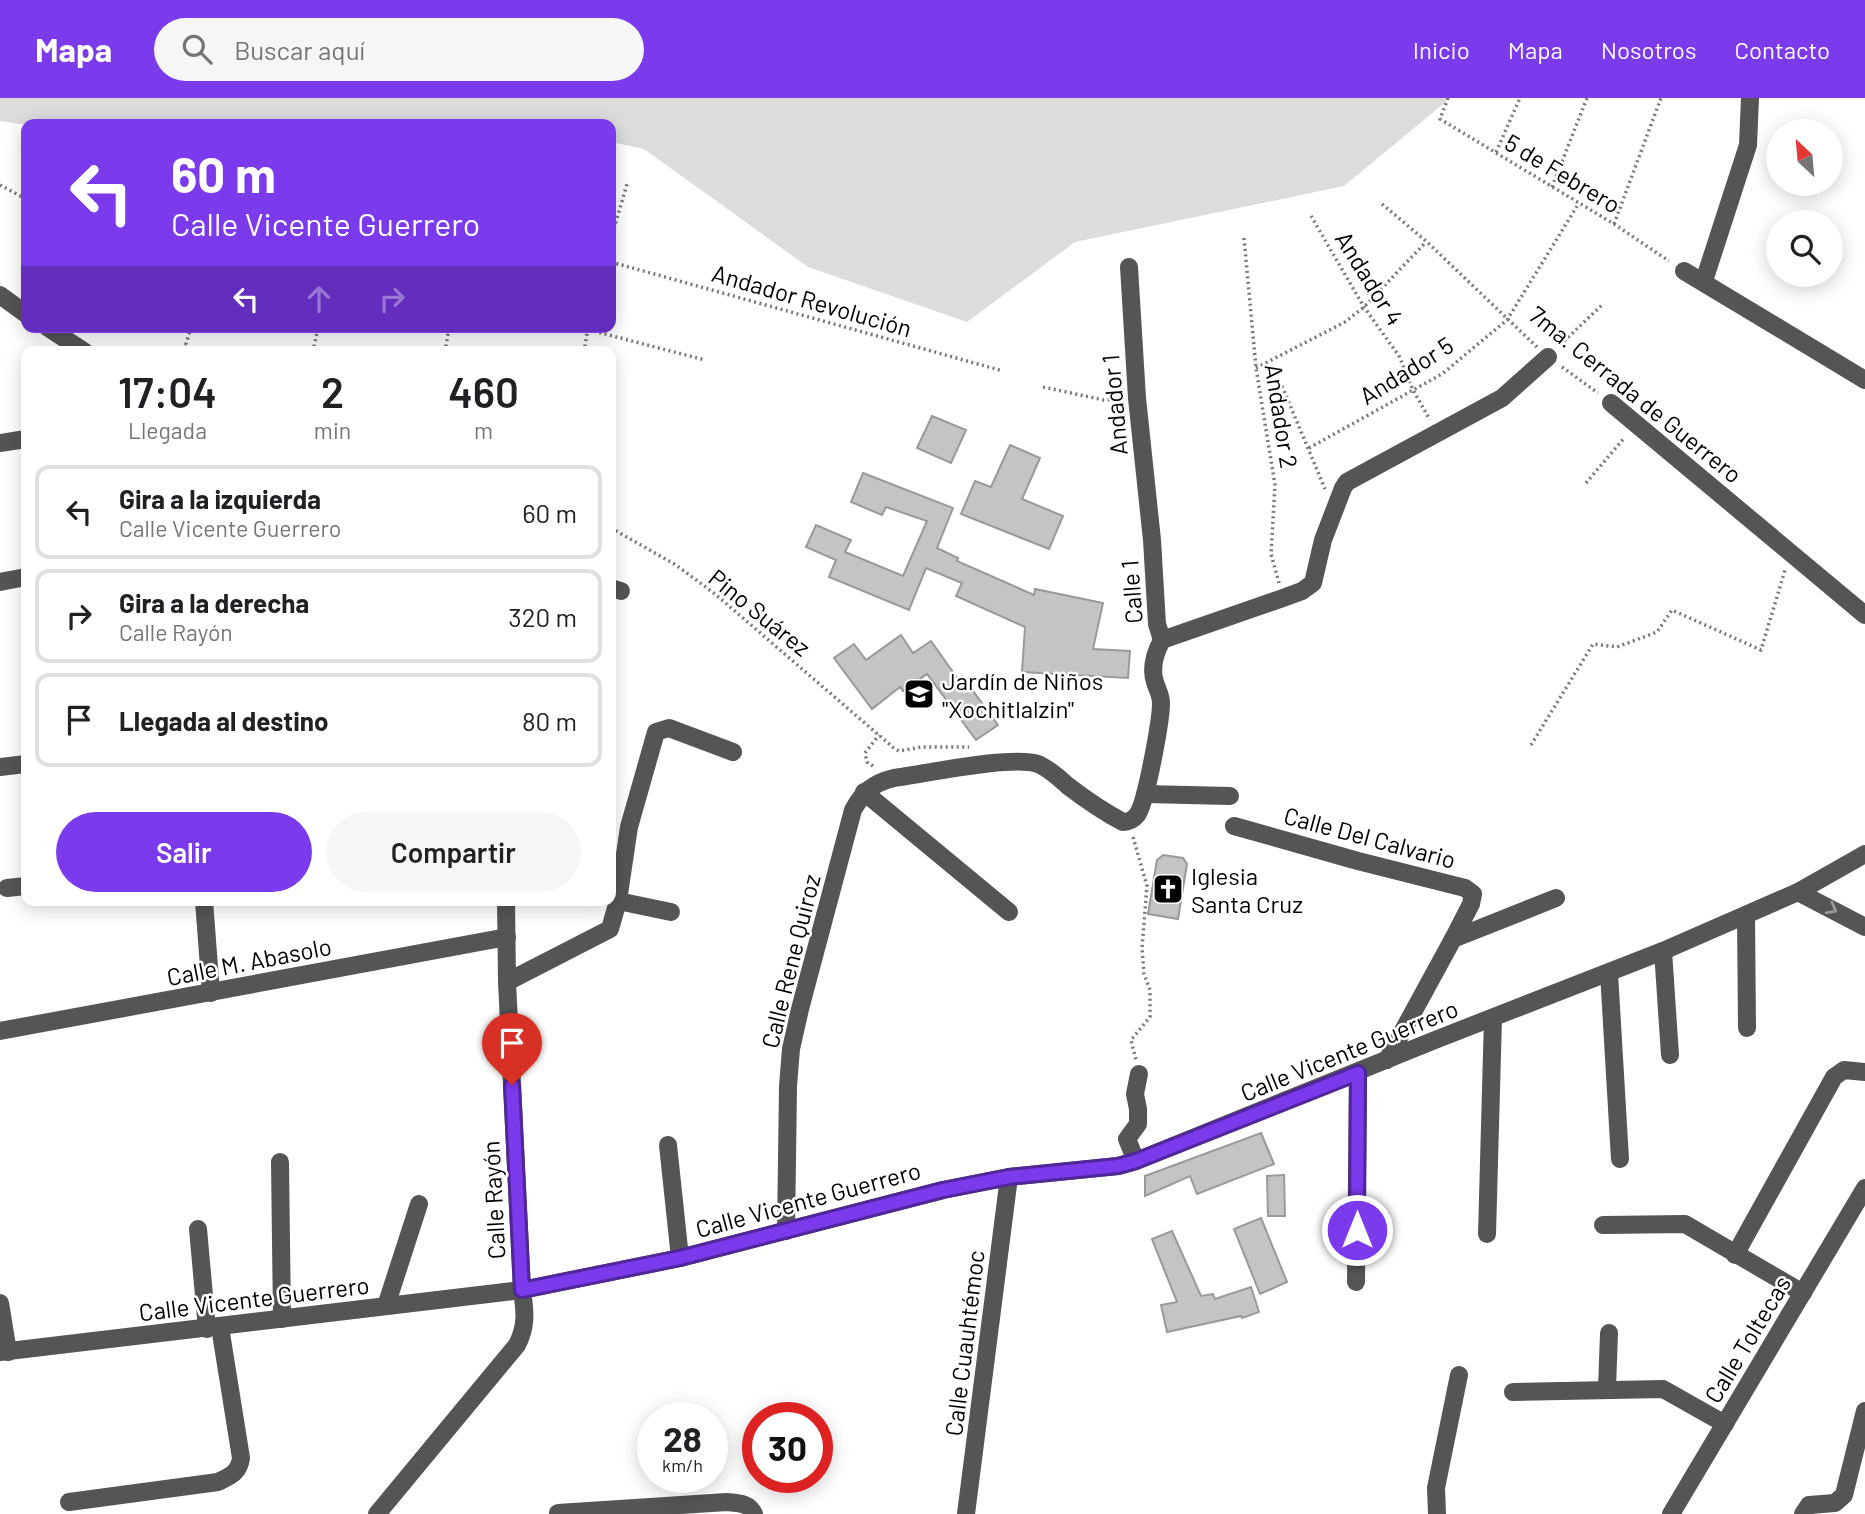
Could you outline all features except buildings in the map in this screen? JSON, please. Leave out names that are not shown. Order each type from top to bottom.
[{"type":"street","points":[[1704,281],[1748,145],[1750,98]]},
{"type":"street","name":"Andador 1","points":[[1129,267],[1137,398],[1152,540]]},
{"type":"street","points":[[1684,271],[1865,380]]},
{"type":"street","points":[[0,295],[21,310]]},
{"type":"street","points":[[56,333],[76,346]]},
{"type":"street","points":[[1009,912],[864,792],[881,781],[894,778],[998,763],[1032,763],[1051,771],[1069,787],[1114,817],[1129,822],[1139,813],[1145,794],[1161,702],[1153,670],[1162,640],[1302,591],[1313,583],[1333,510],[1347,482],[1502,398],[1548,356]]},
{"type":"street","name":"7ma. Cerrada de Guerrero","points":[[1611,403],[1865,615]]},
{"type":"street","points":[[0,443],[21,440]]},
{"type":"street","name":"Calle 1","points":[[1152,540],[1157,624],[1162,640]]},
{"type":"street","points":[[0,582],[21,578]]},
{"type":"street","points":[[507,982],[610,929],[618,901],[629,827],[656,732],[669,728],[733,752]]},
{"type":"street","points":[[0,767],[21,765]]},
{"type":"street","name":"Calle Rene Quiroz","points":[[786,1231],[788,1086],[792,1049],[800,1009],[853,810],[864,792]]},
{"type":"street","points":[[1145,794],[1230,796]]},
{"type":"street","name":"Calle Del Calvario","points":[[1234,826],[1465,888],[1473,894],[1453,939],[1387,1060]]},
{"type":"street","name":"Calle Vicente Guerrero","points":[[4,1352],[522,1290],[680,1258],[933,1192],[1009,1177],[1118,1166],[1609,973],[1798,892],[1865,854]]},
{"type":"street","points":[[7,888],[21,887]]},
{"type":"street","points":[[1798,892],[1865,927]]},
{"type":"street","points":[[1453,939],[1556,898]]},
{"type":"street","points":[[618,901],[671,912]]},
{"type":"street","points":[[204,906],[212,993]]},
{"type":"street","name":"Calle Rayón","points":[[377,1514],[517,1345],[524,1332],[526,1319],[522,1290],[507,982],[506,906]]},
{"type":"street","points":[[1746,915],[1747,1028]]},
{"type":"street","name":"Calle M. Abasolo","points":[[0,1031],[507,937]]},
{"type":"street","points":[[1663,950],[1670,1055]]},
{"type":"street","points":[[1609,973],[1620,1158]]},
{"type":"street","points":[[1488,1234],[1493,1018]]},
{"type":"street","points":[[1735,1255],[1834,1077],[1849,1070],[1865,1072]]},
{"type":"street","points":[[1356,1282],[1358,1073]]},
{"type":"street","points":[[1136,1161],[1127,1139],[1138,1124],[1139,1109],[1135,1094],[1139,1074]]},
{"type":"street","points":[[668,1145],[680,1258]]},
{"type":"street","points":[[280,1162],[282,1319]]},
{"type":"street","name":"Calle Cuauhtémoc","points":[[966,1514],[1009,1177]]},
{"type":"street","name":"Calle Toltecas","points":[[1671,1514],[1865,1188]]},
{"type":"street","points":[[386,1306],[419,1204]]},
{"type":"street","points":[[1603,1225],[1685,1224],[1802,1293]]},
{"type":"street","points":[[69,1502],[218,1482],[236,1472],[240,1466],[241,1458],[213,1328],[198,1229]]},
{"type":"street","points":[[0,1303],[4,1352]]},
{"type":"street","points":[[1607,1389],[1609,1332]]},
{"type":"street","points":[[1437,1514],[1436,1488],[1459,1375]]},
{"type":"street","points":[[1513,1392],[1663,1389],[1725,1424]]},
{"type":"street","points":[[1803,1514],[1809,1505],[1835,1503],[1844,1494],[1865,1411]]},
{"type":"street","points":[[558,1513],[727,1502],[750,1507],[754,1514]]},
{"type":"path","name":"5 de Febrero","points":[[1448,98],[1440,119],[1614,224],[1684,271]]},
{"type":"path","points":[[1496,152],[1520,98]]},
{"type":"path","points":[[1552,187],[1587,98]]},
{"type":"path","points":[[1614,224],[1661,98]]},
{"type":"path","points":[[616,222],[627,184]]},
{"type":"path","points":[[0,185],[21,196]]},
{"type":"path","name":"Andador 5","points":[[1309,448],[1443,374],[1507,320],[1579,203]]},
{"type":"path","name":"7ma. Cerrada de Guerrero","points":[[1382,204],[1548,356],[1611,403]]},
{"type":"path","name":"Andador 4","points":[[1311,216],[1364,307],[1399,356],[1413,390],[1438,434]]},
{"type":"path","name":"Andador 2","points":[[1244,238],[1256,368],[1275,485],[1271,554],[1283,598]]},
{"type":"path","points":[[1256,368],[1345,322],[1364,307],[1426,242]]},
{"type":"path","name":"Andador Revolución","points":[[616,263],[1003,372]]},
{"type":"path","points":[[1548,356],[1602,305]]},
{"type":"path","points":[[602,333],[705,360]]},
{"type":"path","points":[[1282,386],[1333,510]]},
{"type":"path","points":[[1043,387],[1104,400],[1137,398]]},
{"type":"path","points":[[1586,483],[1637,424]]},
{"type":"path","name":"Pino Suárez","points":[[616,531],[677,565],[715,594],[895,749],[903,749]]},
{"type":"path","points":[[1531,746],[1593,644],[1617,647],[1657,632],[1672,610],[1761,650],[1790,554]]},
{"type":"path","points":[[879,735],[865,753],[865,757],[867,762],[894,778]]},
{"type":"path","points":[[1129,822],[1147,886],[1142,948],[1144,974],[1150,990],[1150,1017],[1131,1041],[1139,1074]]},
{"type":"shaded area","points":[[0,98],[1448,98],[1344,186],[1075,242],[967,322],[808,267],[644,149],[616,143],[616,119],[21,119],[21,124],[0,121]]},
{"type":"place","name":"Jardín de Niños \"Xochitlalzin\"","points":[[919,694]]},
{"type":"place","name":"Iglesia Santa Cruz","points":[[1168,889]]},
{"type":"route","points":[[512,1085],[522,1290],[680,1258],[913,1197],[981,1182],[1118,1166],[1175,1147],[1358,1073],[1357,1230]]}]
